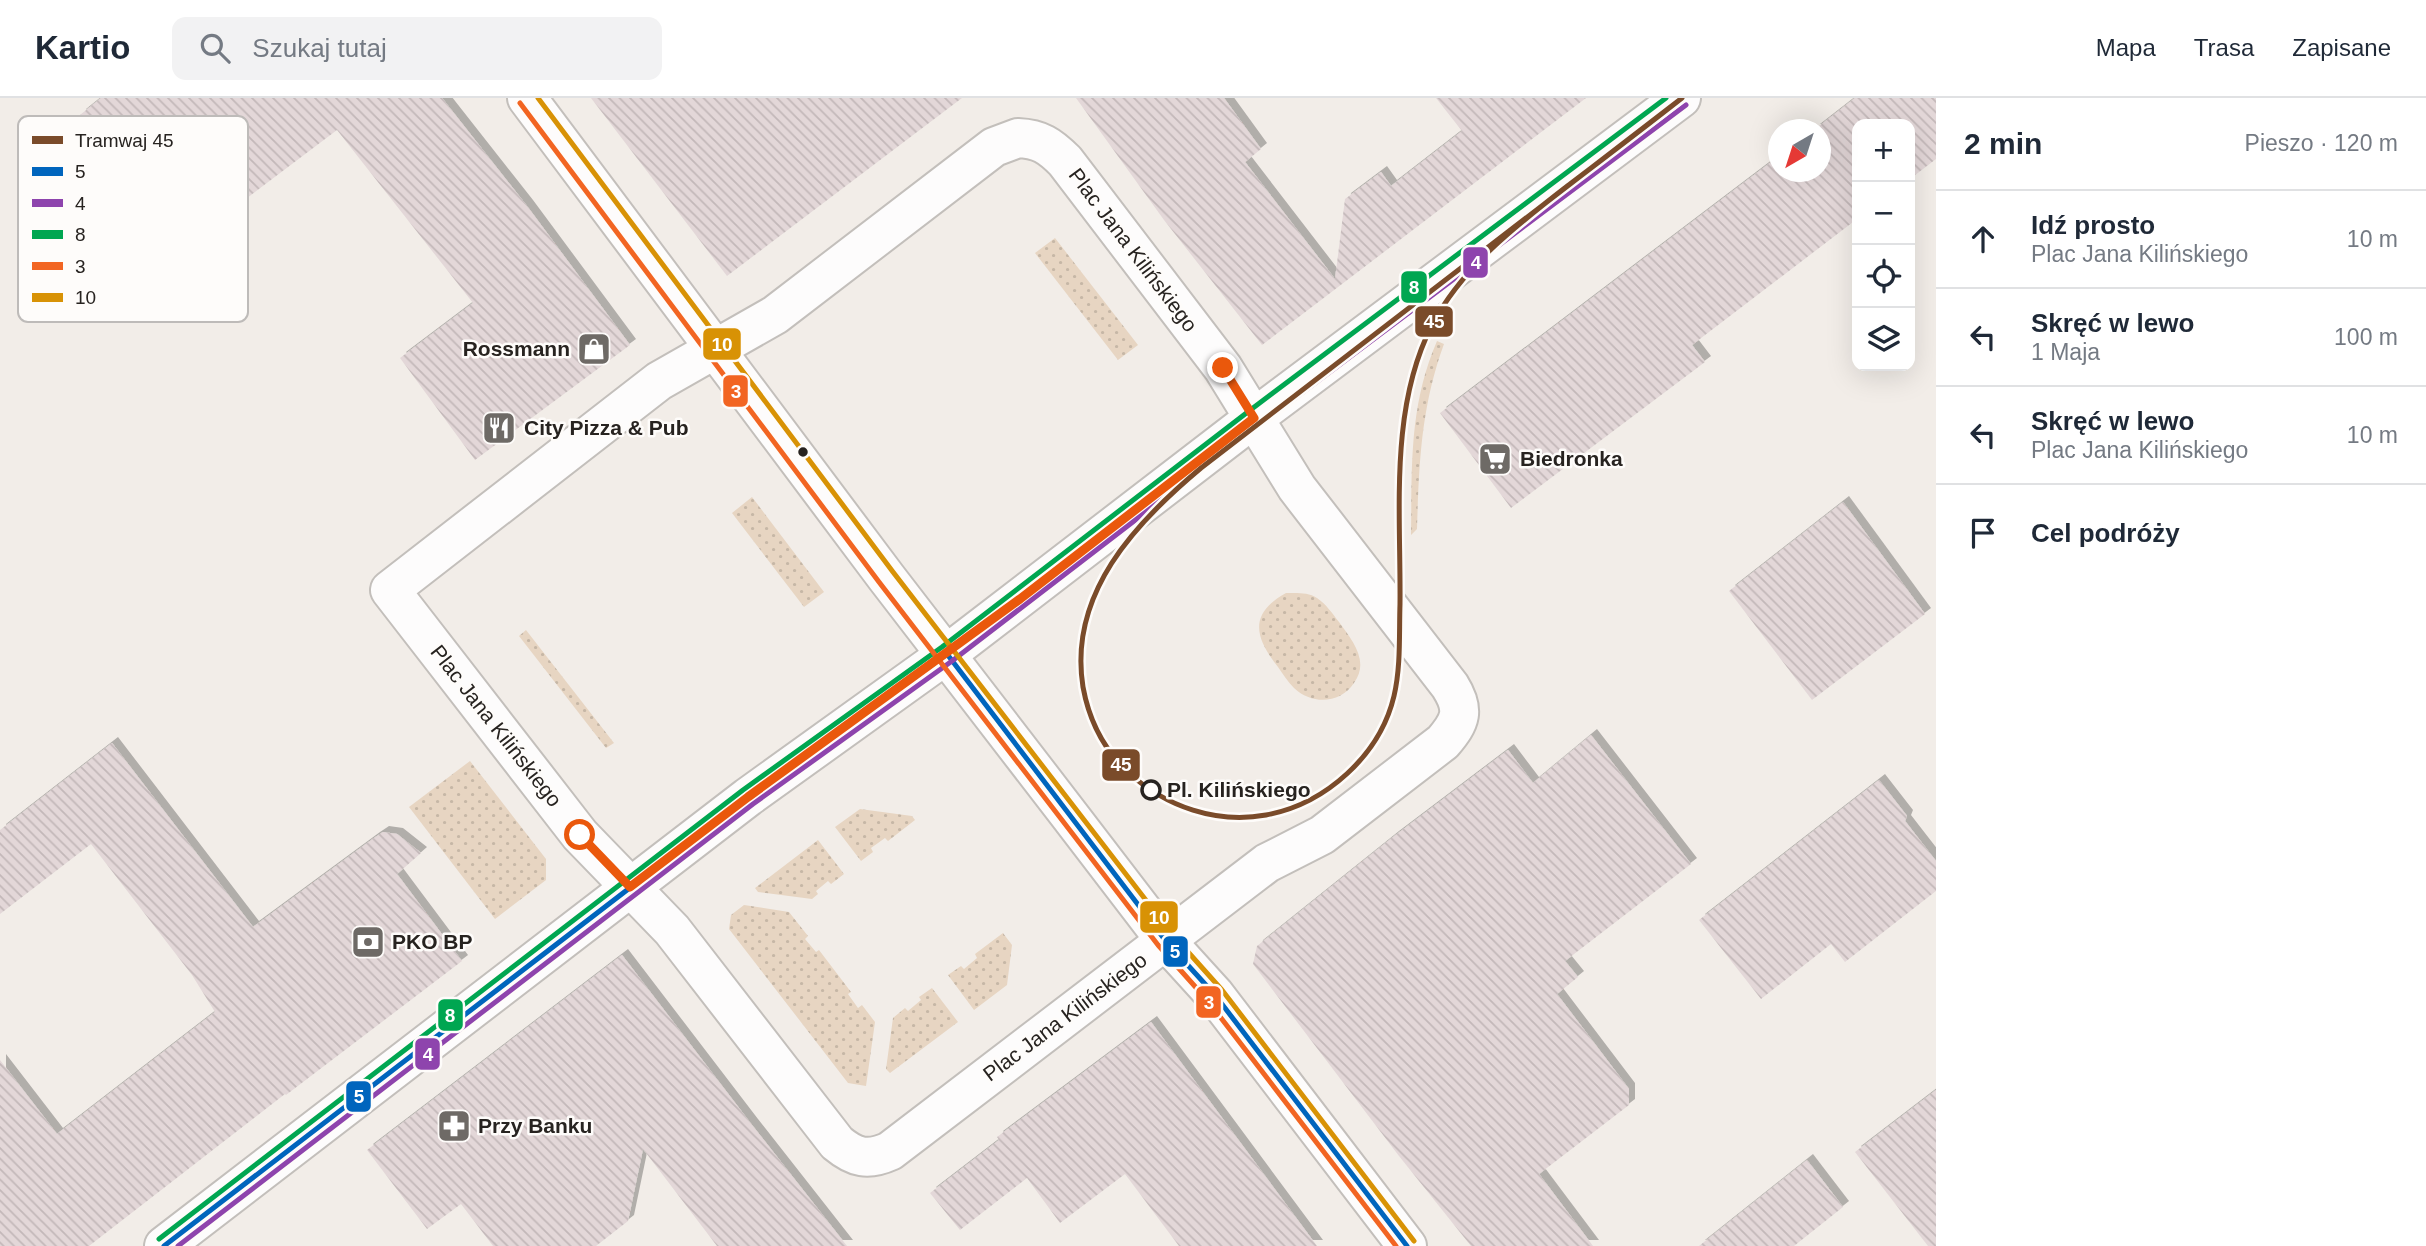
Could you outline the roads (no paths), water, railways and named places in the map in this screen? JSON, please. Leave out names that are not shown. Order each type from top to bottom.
[{"type":"street","points":[[527,98],[1165,940],[1215,995],[1407,1246]]},
{"type":"street","points":[[164,1246],[630,887],[792,765],[947,654],[1254,418],[1681,98]]},
{"type":"street","name":"Plac Jana Kilińskiego","points":[[1018,138],[1035,139],[1051,147],[1065,161],[1223,368],[1297,488],[1450,686],[1459,700],[1460,716],[1454,729],[1443,741],[1322,835],[1267,863],[890,1151],[876,1157],[862,1158],[850,1153],[837,1143],[672,930],[580,835],[390,590],[659,381],[716,349],[775,315],[994,147],[1018,138]]},
{"type":"tram line","name":"45","points":[[1682,98],[1201,468],[1176,489],[1131,537],[1096,591],[1086,621],[1081,653],[1083,687],[1089,711],[1105,744],[1129,773],[1176,804],[1211,815],[1248,817],[1288,809],[1309,800],[1347,774],[1363,757],[1387,718],[1396,685],[1403,426],[1418,357],[1432,325],[1459,284],[1493,247],[1531,215],[1550,199],[1682,98]]},
{"type":"place","name":"Rossmann","points":[[594,349]]},
{"type":"place","name":"City Pizza & Pub","points":[[499,428]]},
{"type":"place","name":"Biedronka","points":[[1495,459]]},
{"type":"place","name":"Pl. Kilińskiego","points":[[1151,790]]},
{"type":"place","name":"PKO BP","points":[[368,942]]},
{"type":"place","name":"Przy Banku","points":[[454,1126]]}]
